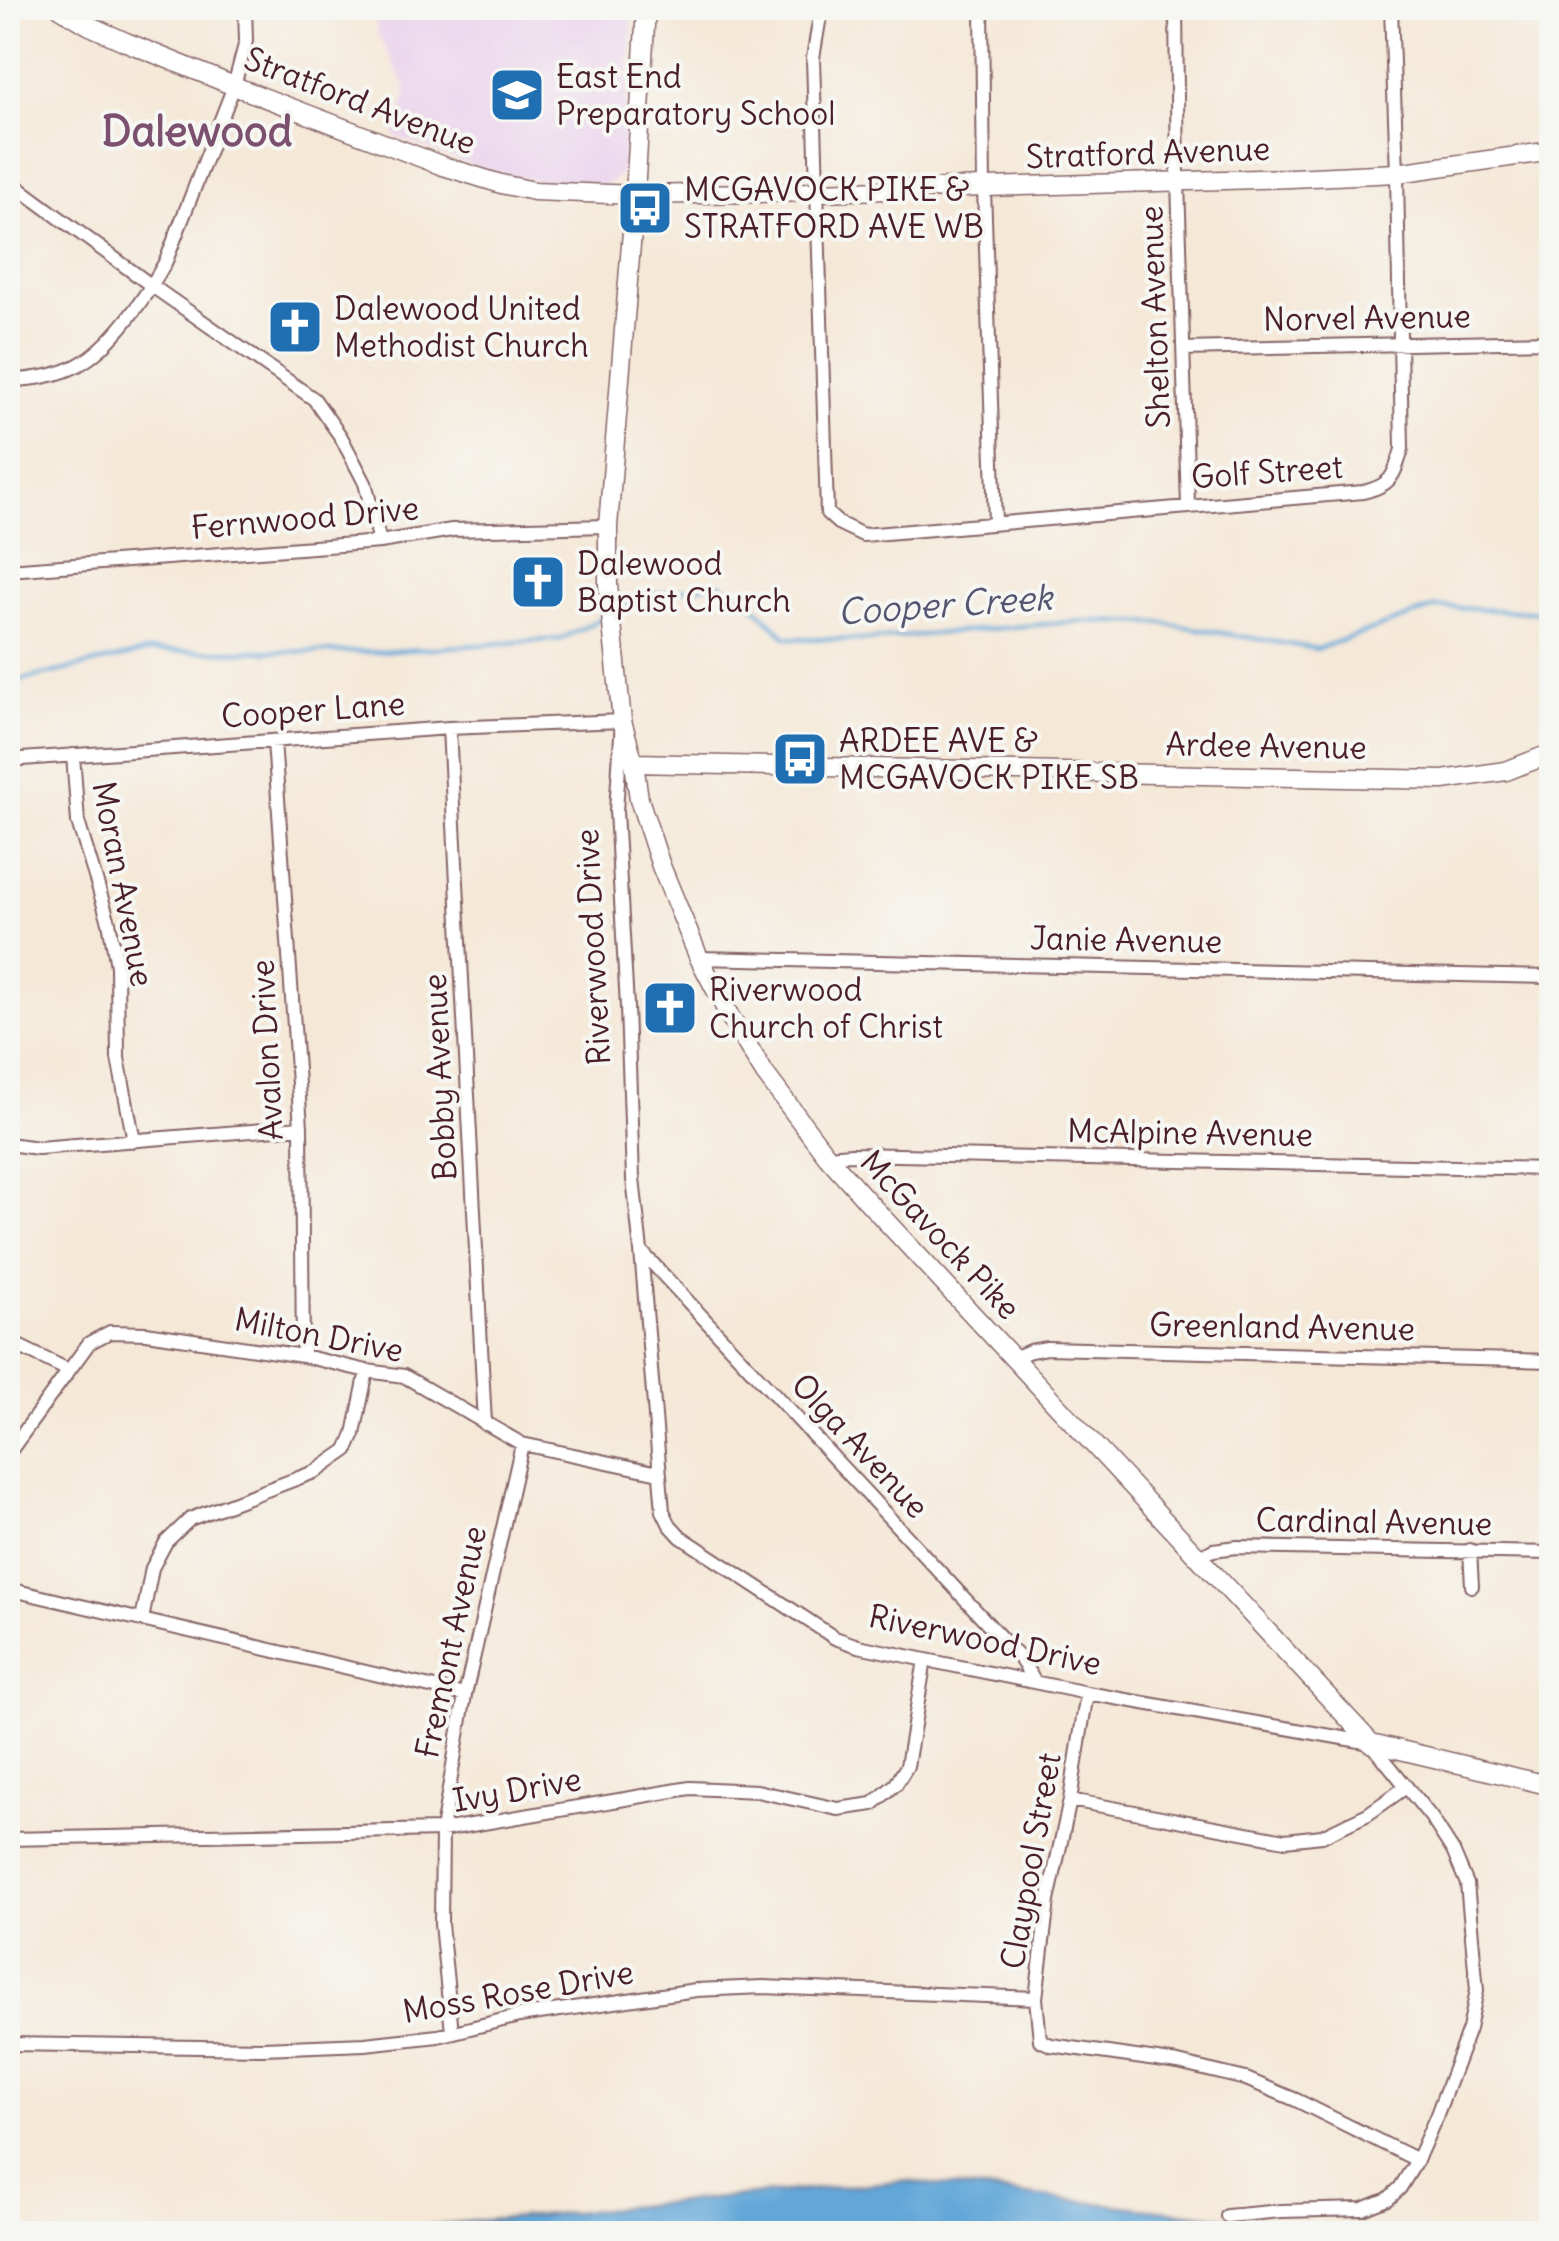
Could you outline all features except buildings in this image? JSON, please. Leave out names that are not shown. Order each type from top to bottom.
[{"type":"street","name":"Stratford Avenue","points":[[60,8],[90,26],[234,86],[443,166],[534,191],[635,195],[816,192],[1397,174],[1552,151]]},
{"type":"street","points":[[8,381],[39,379],[78,365],[132,314],[152,286],[166,262],[234,86],[246,41],[245,8]]},
{"type":"street","name":"McGavock Pike","points":[[646,8],[608,526],[608,585],[626,767],[699,958],[764,1074],[828,1156],[1371,1743],[1431,1817],[1467,1884],[1477,1990],[1470,2029],[1436,2117],[1400,2188],[1388,2199],[1364,2209],[1227,2216]]},
{"type":"street","points":[[816,192],[813,58],[825,8]]},
{"type":"street","points":[[982,8],[995,523]]},
{"type":"street","name":"Shelton Avenue","points":[[1176,8],[1188,506]]},
{"type":"street","name":"Golf Street","points":[[816,192],[827,512],[851,531],[863,535],[1381,488],[1396,468],[1402,449],[1392,8]]},
{"type":"street","points":[[8,180],[314,399],[341,437],[364,483],[380,542]]},
{"type":"street","name":"Norvel Avenue","points":[[1183,349],[1552,341]]},
{"type":"street","name":"Fernwood Drive","points":[[8,570],[380,542],[452,530],[608,526]]},
{"type":"street","name":"Cooper Lane","points":[[8,760],[449,728],[622,720]]},
{"type":"street","name":"Bobby Avenue","points":[[449,728],[485,1424]]},
{"type":"street","name":"Avalon Drive","points":[[274,740],[300,1127],[304,1356]]},
{"type":"street","name":"Ardee Avenue","points":[[626,767],[1443,780],[1506,771],[1552,753]]},
{"type":"street","name":"Moran Avenue","points":[[72,755],[78,822],[109,922],[117,966],[118,1058],[134,1142]]},
{"type":"street","name":"Riverwood Drive","points":[[626,767],[616,811],[632,1179],[663,1511],[670,1525],[681,1537],[835,1638],[858,1646],[1088,1693],[1371,1743],[1552,1786]]},
{"type":"street","name":"Riverwood Drive","points":[[616,811],[640,799]]},
{"type":"street","name":"Janie Avenue","points":[[699,958],[1552,977]]},
{"type":"street","points":[[8,1144],[38,1148],[300,1127]]},
{"type":"street","name":"McAlpine Avenue","points":[[828,1156],[1173,1159],[1552,1169]]},
{"type":"street","name":"Olga Avenue","points":[[641,1251],[1019,1657],[1035,1682]]},
{"type":"street","name":"Milton Drive","points":[[8,1454],[90,1342],[110,1332],[146,1333],[304,1356],[404,1376],[522,1444],[659,1473]]},
{"type":"street","points":[[8,1341],[68,1370]]},
{"type":"street","name":"Greenland Avenue","points":[[1012,1358],[1047,1348],[1552,1362]]},
{"type":"street","points":[[142,1620],[152,1568],[166,1542],[190,1519],[317,1472],[346,1450],[354,1434],[367,1371]]},
{"type":"street","name":"Fremont Avenue","points":[[452,2032],[441,1924],[442,1830],[465,1695],[522,1444]]},
{"type":"street","name":"Cardinal Avenue","points":[[1198,1558],[1213,1550],[1237,1547],[1552,1553]]},
{"type":"street","points":[[1470,1550],[1472,1586]]},
{"type":"street","points":[[8,1589],[465,1695]]},
{"type":"street","name":"Ivy Drive","points":[[8,1839],[442,1830],[690,1788],[757,1792],[838,1810],[873,1804],[896,1784],[907,1766],[926,1660]]},
{"type":"street","name":"Claypool Street","points":[[1088,1693],[1048,1902],[1036,1998],[1040,2040],[1051,2045],[1178,2063],[1246,2079],[1417,2160]]},
{"type":"street","points":[[1070,1800],[1285,1840],[1322,1836],[1368,1814],[1406,1787]]},
{"type":"street","name":"Moss Rose Drive","points":[[8,2044],[304,2048],[364,2044],[438,2036],[519,2016],[696,1990],[762,1986],[1036,1998]]},
{"type":"shaded area","name":"East End Preparatory School","points":[[372,8],[633,8],[622,174],[604,186],[558,185],[478,168],[394,136],[407,90],[378,34]]},
{"type":"water","points":[[903,2181],[1361,2233],[340,2234]]},
{"type":"waterway","name":"Cooper Creek","points":[[616,610],[641,597],[719,583],[750,602],[787,638],[864,640],[1081,621],[1163,623],[1317,649],[1437,607],[1552,613]]},
{"type":"waterway","name":"Cooper Creek","points":[[8,683],[150,651],[379,652],[561,639],[604,617]]},
{"type":"place","name":"East End Preparatory School","points":[[517,95]]},
{"type":"place","name":"MCGAVOCK PIKE & STRATFORD AVE WB","points":[[645,208]]},
{"type":"place","name":"Dalewood United Methodist Church","points":[[295,327]]},
{"type":"place","name":"Dalewood Baptist Church","points":[[538,582]]},
{"type":"place","name":"ARDEE AVE & MCGAVOCK PIKE SB","points":[[800,759]]},
{"type":"place","name":"Riverwood Church of Christ","points":[[670,1008]]},
{"type":"district","name":"Dalewood","points":[[197,131]]}]
